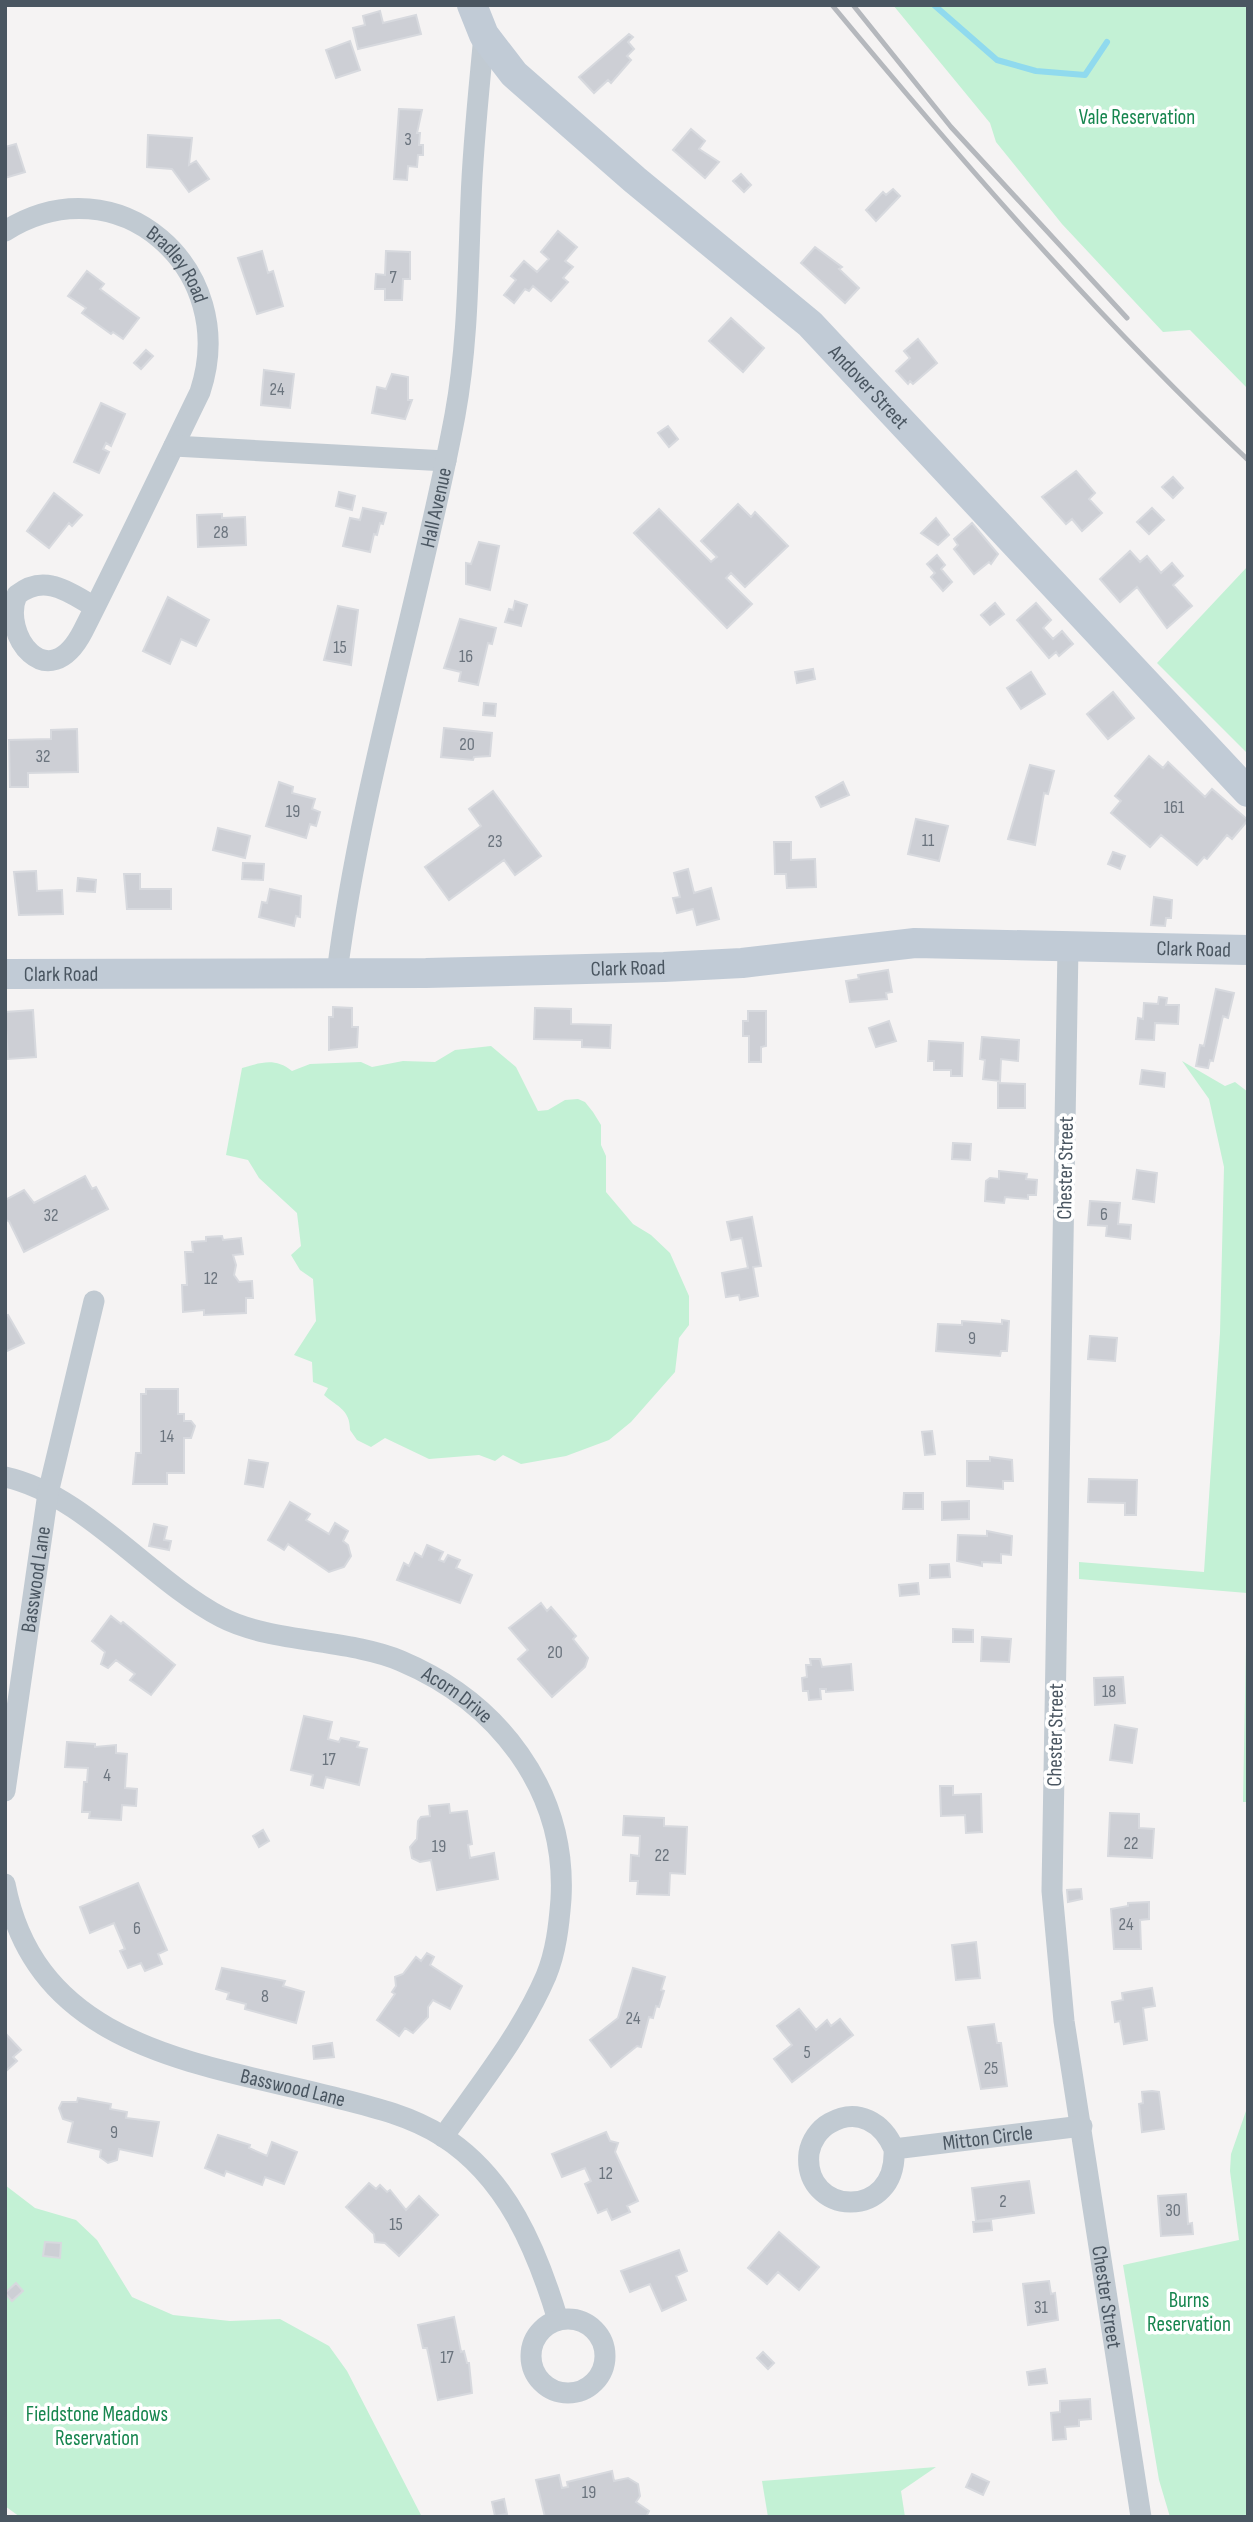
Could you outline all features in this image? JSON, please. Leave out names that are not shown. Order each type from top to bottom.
[{"type":"main road","name":"Andover Street","points":[[472,5],[484,35],[514,74],[635,180],[810,324],[1248,792]]},
{"type":"main road","name":"Clark Road","points":[[5,974],[337,973],[742,963],[915,943],[1248,950]]},
{"type":"street","name":"Hall Avenue","points":[[337,973],[348,888],[446,461],[466,331],[471,195],[484,35]]},
{"type":"street","name":"Bradley Road","points":[[5,231],[49,213],[103,212],[136,223],[166,244],[179,257],[198,287],[210,339],[209,357],[200,392],[95,607]]},
{"type":"street","points":[[174,446],[446,461]]},
{"type":"street","name":"Chester Street","points":[[1068,947],[1052,1891],[1065,2021],[1141,2517]]},
{"type":"street","name":"Basswood Lane","points":[[5,1791],[48,1493],[94,1300]]},
{"type":"street","name":"Acorn Drive","points":[[5,1477],[48,1493],[110,1535],[165,1580],[222,1618],[397,1659],[436,1676],[467,1697],[497,1724],[525,1760],[545,1800],[557,1838],[562,1872],[556,1944],[533,2004],[443,2137]]},
{"type":"street","name":"Basswood Lane","points":[[5,1884],[15,1920],[41,1971],[81,2013],[109,2031],[159,2052],[398,2116],[443,2137],[484,2172],[515,2214],[543,2271],[558,2320]]},
{"type":"street","points":[[852,2116],[879,2126],[889,2136],[894,2150],[895,2164],[883,2189],[859,2202],[831,2197],[812,2177],[808,2163],[810,2149],[825,2125],[852,2116]]},
{"type":"street","name":"Mitton Circle","points":[[894,2150],[1082,2126]]},
{"type":"green space","name":"Vale Reservation","points":[[893,5],[1248,5],[1248,389],[1190,330],[1163,332],[1062,224],[996,142],[990,123]]},
{"type":"green space","points":[[1248,566],[1248,754],[1157,663]]},
{"type":"green space","points":[[491,1046],[516,1067],[538,1111],[548,1110],[565,1100],[578,1099],[585,1102],[593,1112],[601,1125],[601,1145],[606,1156],[606,1192],[633,1224],[651,1235],[670,1253],[689,1296],[689,1325],[679,1338],[675,1372],[631,1422],[609,1440],[566,1456],[521,1464],[503,1455],[495,1461],[479,1455],[429,1459],[385,1438],[371,1447],[357,1440],[350,1430],[345,1413],[324,1395],[328,1388],[313,1382],[312,1362],[294,1355],[316,1321],[313,1279],[300,1270],[291,1255],[301,1246],[297,1213],[259,1178],[248,1160],[226,1155],[242,1068],[268,1062],[280,1064],[292,1071],[310,1064],[361,1062],[372,1067],[403,1061],[435,1062],[455,1050]]},
{"type":"green space","points":[[1182,1061],[1225,1086],[1235,1082],[1248,1092],[1248,1802],[1243,1802],[1247,1593],[1079,1579],[1079,1562],[1204,1572],[1220,1333],[1224,1167],[1209,1099]]},
{"type":"green space","name":"Burns Reservation","points":[[1248,2053],[1248,2517],[1170,2517],[1159,2480],[1123,2265],[1239,2240],[1230,2171],[1231,2154],[1246,2111]]},
{"type":"green space","name":"Fieldstone Meadows Reservation","points":[[5,2185],[35,2208],[76,2220],[97,2240],[132,2297],[173,2315],[230,2321],[280,2319],[329,2346],[347,2371],[422,2517],[20,2517],[5,2506]]},
{"type":"green space","points":[[936,2467],[901,2491],[905,2517],[768,2517],[762,2481]]},
{"type":"building","points":[[380,11],[383,23],[416,15],[421,34],[358,49],[353,28],[365,25],[363,16]]},
{"type":"building","points":[[629,34],[633,37],[628,42],[634,49],[627,56],[631,60],[611,83],[608,80],[594,93],[579,77]]},
{"type":"building","points":[[350,41],[360,70],[336,78],[326,50]]},
{"type":"building","points":[[399,109],[422,110],[417,133],[420,133],[419,145],[423,145],[423,155],[418,155],[417,167],[408,166],[407,180],[394,179]]},
{"type":"building","points":[[691,129],[705,141],[699,149],[719,162],[705,178],[673,150]]},
{"type":"building","points":[[148,135],[192,138],[189,165],[196,161],[209,179],[189,192],[172,169],[147,167]]},
{"type":"building","points":[[16,144],[25,172],[5,178],[5,147]]},
{"type":"building","points":[[741,174],[751,185],[744,192],[733,181]]},
{"type":"building","points":[[893,189],[900,196],[876,221],[866,210],[883,192],[886,195]]},
{"type":"building","points":[[558,231],[577,247],[565,261],[573,267],[563,278],[568,282],[551,301],[533,286],[529,291],[525,289],[514,303],[504,295],[516,280],[511,276],[524,261],[537,272],[549,259],[541,252]]},
{"type":"building","points":[[815,247],[842,267],[839,269],[859,288],[845,303],[801,263]]},
{"type":"building","points":[[262,251],[268,273],[273,271],[283,306],[257,314],[238,258]]},
{"type":"building","points":[[386,251],[410,252],[410,279],[403,279],[402,300],[385,300],[385,289],[375,289],[376,274],[385,275]]},
{"type":"building","points":[[87,271],[104,284],[100,289],[139,318],[123,339],[113,332],[111,334],[82,313],[86,308],[68,296]]},
{"type":"building","points":[[731,318],[764,348],[743,372],[709,341]]},
{"type":"building","points":[[918,339],[937,363],[913,384],[910,381],[908,384],[896,371],[910,358],[904,351]]},
{"type":"building","points":[[146,350],[153,356],[141,369],[134,363]]},
{"type":"building","points":[[264,370],[294,374],[290,408],[261,405]]},
{"type":"building","points":[[392,374],[408,377],[408,400],[412,400],[405,419],[372,413],[377,387],[386,389]]},
{"type":"building","points":[[101,403],[125,414],[111,446],[106,443],[103,449],[109,452],[99,473],[74,462]]},
{"type":"building","points":[[668,426],[678,439],[669,447],[658,433]]},
{"type":"building","points":[[1076,471],[1095,493],[1089,499],[1102,513],[1082,531],[1072,519],[1066,524],[1042,497]]},
{"type":"building","points":[[1173,477],[1183,488],[1173,498],[1162,487]]},
{"type":"building","points":[[339,492],[355,496],[352,510],[336,506]]},
{"type":"building","points":[[54,493],[82,515],[72,526],[69,523],[49,548],[27,531]]},
{"type":"building","points":[[738,504],[751,517],[755,512],[788,546],[745,587],[731,573],[726,578],[752,604],[727,628],[634,533],[659,509],[711,562],[717,557],[701,541]]},
{"type":"building","points":[[363,508],[386,513],[377,535],[374,534],[370,552],[343,546],[350,518],[360,520]]},
{"type":"building","points":[[1152,508],[1164,520],[1149,534],[1137,522]]},
{"type":"building","points":[[222,514],[222,518],[245,517],[246,545],[198,547],[197,515]]},
{"type":"building","points":[[936,518],[949,535],[938,545],[921,533]]},
{"type":"building","points":[[972,523],[998,554],[991,564],[989,562],[974,574],[954,549],[958,545],[954,539]]},
{"type":"building","points":[[479,542],[499,546],[490,590],[466,584],[466,563],[471,564]]},
{"type":"building","points":[[1130,551],[1140,562],[1147,556],[1161,573],[1172,563],[1183,576],[1173,585],[1192,606],[1167,628],[1137,587],[1120,602],[1100,579]]},
{"type":"building","points":[[937,555],[945,565],[941,569],[952,582],[943,591],[931,577],[935,573],[927,564]]},
{"type":"building","points":[[168,597],[209,620],[196,646],[181,639],[170,664],[143,651]]},
{"type":"building","points":[[515,601],[527,605],[521,626],[505,622]]},
{"type":"building","points":[[995,603],[1004,614],[990,625],[981,615]]},
{"type":"building","points":[[1036,603],[1051,620],[1043,628],[1053,639],[1062,631],[1073,644],[1059,656],[1056,652],[1049,658],[1017,620]]},
{"type":"building","points":[[338,606],[358,610],[351,665],[324,660]]},
{"type":"building","points":[[460,619],[496,628],[492,644],[488,643],[478,685],[459,681],[461,672],[444,668]]},
{"type":"building","points":[[813,669],[815,679],[797,683],[795,672]]},
{"type":"building","points":[[1031,672],[1045,694],[1021,709],[1007,688]]},
{"type":"building","points":[[1113,692],[1134,718],[1108,739],[1087,714]]},
{"type":"building","points":[[484,703],[496,704],[495,716],[483,715]]},
{"type":"building","points":[[444,728],[492,733],[490,756],[474,757],[473,760],[441,757]]},
{"type":"building","points":[[77,729],[78,772],[28,773],[28,787],[10,787],[9,740],[51,739],[51,730]]},
{"type":"building","points":[[1149,756],[1163,768],[1168,762],[1205,797],[1212,789],[1248,820],[1232,839],[1227,835],[1207,859],[1204,857],[1197,865],[1161,835],[1150,847],[1111,813],[1121,801],[1115,796]]},
{"type":"building","points":[[1030,765],[1054,771],[1048,794],[1044,793],[1035,845],[1008,839]]},
{"type":"building","points":[[279,782],[293,787],[292,793],[315,799],[312,809],[320,812],[316,826],[310,824],[306,838],[266,826]]},
{"type":"building","points":[[843,782],[849,795],[821,807],[816,797]]},
{"type":"building","points":[[493,791],[541,856],[515,875],[504,860],[449,900],[425,867],[481,826],[469,809]]},
{"type":"building","points":[[916,819],[948,826],[939,861],[908,854]]},
{"type":"building","points":[[218,828],[250,836],[245,858],[213,850]]},
{"type":"building","points":[[774,842],[791,842],[791,860],[815,859],[816,887],[787,888],[786,874],[775,874]]},
{"type":"building","points":[[1113,852],[1125,856],[1120,869],[1108,864]]},
{"type":"building","points":[[243,863],[264,864],[263,880],[242,879]]},
{"type":"building","points":[[688,869],[694,893],[711,888],[719,919],[697,925],[693,909],[677,913],[673,898],[680,897],[674,873]]},
{"type":"building","points":[[36,871],[37,891],[62,890],[63,914],[19,915],[14,872]]},
{"type":"building","points":[[124,874],[140,874],[140,889],[171,889],[171,909],[127,909]]},
{"type":"building","points":[[78,878],[96,880],[95,892],[77,891]]},
{"type":"building","points":[[270,889],[301,896],[300,917],[296,916],[294,926],[259,917],[262,902],[267,903]]},
{"type":"building","points":[[1154,897],[1172,900],[1171,918],[1166,918],[1165,926],[1151,925]]},
{"type":"building","points":[[888,970],[892,992],[886,993],[887,999],[850,1002],[846,981],[859,979],[858,975]]},
{"type":"building","points":[[1216,989],[1234,993],[1228,1018],[1223,1016],[1213,1061],[1210,1060],[1208,1068],[1196,1066],[1200,1045],[1204,1046]]},
{"type":"building","points":[[1159,997],[1167,998],[1166,1005],[1179,1005],[1178,1024],[1155,1023],[1154,1040],[1136,1039],[1138,1018],[1143,1019],[1144,1003],[1158,1004]]},
{"type":"building","points":[[333,1007],[352,1008],[352,1027],[358,1027],[357,1047],[329,1050],[329,1017],[333,1017]]},
{"type":"building","points":[[535,1008],[571,1009],[571,1024],[611,1025],[610,1048],[582,1047],[582,1040],[534,1039]]},
{"type":"building","points":[[33,1010],[36,1057],[8,1059],[5,1012]]},
{"type":"building","points":[[748,1011],[766,1011],[766,1046],[761,1047],[761,1062],[749,1062],[749,1036],[743,1036],[743,1021],[748,1021]]},
{"type":"building","points":[[889,1021],[896,1041],[876,1047],[869,1028]]},
{"type":"building","points":[[982,1037],[1019,1040],[1018,1061],[1001,1059],[1000,1081],[983,1079],[985,1060],[980,1059]]},
{"type":"building","points":[[929,1041],[963,1043],[962,1076],[951,1076],[951,1070],[934,1070],[934,1061],[928,1061]]},
{"type":"building","points":[[1142,1070],[1165,1073],[1164,1087],[1140,1084]]},
{"type":"building","points":[[998,1083],[1025,1084],[1025,1108],[998,1108]]},
{"type":"building","points":[[953,1143],[971,1144],[970,1160],[952,1159]]},
{"type":"building","points":[[1137,1170],[1157,1173],[1154,1202],[1133,1199]]},
{"type":"building","points":[[999,1171],[1027,1174],[1026,1179],[1037,1180],[1036,1195],[1028,1195],[1028,1199],[1005,1197],[1004,1203],[985,1201],[986,1181],[990,1178],[999,1179]]},
{"type":"building","points":[[85,1176],[92,1189],[96,1187],[108,1209],[24,1252],[9,1221],[5,1220],[5,1200],[24,1190],[34,1203]]},
{"type":"building","points":[[1090,1201],[1120,1203],[1118,1224],[1131,1225],[1130,1239],[1106,1236],[1107,1226],[1088,1225]]},
{"type":"building","points":[[752,1217],[761,1266],[753,1267],[758,1296],[740,1300],[739,1295],[726,1297],[722,1273],[748,1268],[742,1238],[731,1240],[727,1222]]},
{"type":"building","points":[[222,1236],[223,1240],[241,1238],[243,1254],[233,1255],[236,1265],[234,1275],[239,1282],[252,1281],[253,1298],[246,1298],[246,1313],[204,1315],[204,1310],[183,1312],[182,1285],[187,1285],[185,1252],[193,1252],[192,1242],[206,1241],[206,1237]]},
{"type":"building","points":[[8,1315],[24,1343],[5,1352],[5,1316]]},
{"type":"building","points":[[1002,1320],[1009,1321],[1007,1351],[1001,1351],[1000,1356],[936,1351],[938,1324],[962,1325],[962,1321],[1002,1324]]},
{"type":"building","points":[[1090,1336],[1117,1338],[1115,1361],[1088,1359]]},
{"type":"building","points":[[146,1389],[178,1389],[178,1414],[184,1414],[184,1421],[191,1421],[195,1426],[191,1438],[184,1438],[184,1473],[167,1473],[167,1484],[133,1484],[136,1453],[141,1453],[141,1394],[146,1394]]},
{"type":"building","points":[[932,1431],[935,1454],[925,1455],[922,1432]]},
{"type":"building","points":[[990,1457],[1012,1460],[1013,1481],[1003,1481],[1003,1489],[967,1486],[967,1461],[990,1461]]},
{"type":"building","points":[[249,1460],[268,1463],[263,1487],[245,1484]]},
{"type":"building","points":[[1089,1479],[1137,1480],[1136,1515],[1125,1515],[1125,1503],[1088,1502]]},
{"type":"building","points":[[904,1493],[923,1493],[923,1509],[903,1509]]},
{"type":"building","points":[[969,1501],[969,1519],[942,1520],[942,1502]]},
{"type":"building","points":[[290,1502],[310,1514],[306,1520],[329,1534],[335,1523],[348,1531],[343,1541],[348,1545],[351,1556],[344,1567],[329,1572],[288,1544],[284,1550],[268,1540]]},
{"type":"building","points":[[154,1524],[167,1527],[164,1540],[171,1541],[169,1550],[149,1546]]},
{"type":"building","points":[[987,1531],[1012,1536],[1011,1555],[1001,1554],[1001,1563],[982,1562],[982,1566],[957,1561],[958,1535],[987,1536]]},
{"type":"building","points":[[427,1545],[443,1552],[439,1560],[444,1562],[448,1555],[460,1560],[456,1568],[472,1575],[460,1603],[397,1580],[404,1563],[409,1566],[415,1553],[422,1557]]},
{"type":"building","points":[[949,1564],[950,1577],[930,1578],[930,1565]]},
{"type":"building","points":[[918,1583],[919,1594],[900,1596],[899,1585]]},
{"type":"building","points":[[541,1603],[547,1611],[551,1607],[576,1636],[573,1639],[588,1658],[585,1667],[552,1697],[518,1659],[528,1650],[509,1628]]},
{"type":"building","points":[[111,1616],[121,1624],[123,1622],[175,1665],[151,1695],[130,1680],[135,1674],[116,1660],[108,1668],[101,1664],[105,1652],[92,1641]]},
{"type":"building","points":[[953,1629],[973,1630],[973,1642],[953,1642]]},
{"type":"building","points":[[982,1637],[1011,1639],[1009,1662],[981,1661]]},
{"type":"building","points":[[810,1659],[820,1659],[822,1667],[851,1664],[853,1690],[826,1692],[826,1689],[820,1689],[821,1699],[809,1700],[808,1691],[803,1691],[802,1678],[807,1677],[806,1665],[811,1665]]},
{"type":"building","points":[[1123,1677],[1125,1703],[1095,1705],[1094,1678]]},
{"type":"building","points":[[304,1716],[332,1722],[328,1739],[339,1742],[341,1738],[359,1742],[357,1747],[367,1749],[359,1785],[326,1777],[323,1788],[311,1785],[313,1775],[291,1770]]},
{"type":"building","points":[[1115,1725],[1137,1729],[1132,1763],[1110,1760]]},
{"type":"building","points":[[67,1742],[95,1744],[95,1747],[116,1745],[116,1753],[127,1754],[125,1788],[137,1789],[136,1806],[122,1805],[121,1820],[89,1818],[90,1812],[82,1812],[88,1768],[65,1767]]},
{"type":"building","points":[[940,1786],[953,1786],[953,1795],[981,1794],[982,1832],[966,1833],[965,1815],[941,1816]]},
{"type":"building","points":[[449,1804],[450,1813],[467,1811],[472,1844],[468,1845],[470,1858],[494,1853],[498,1879],[437,1890],[431,1860],[420,1862],[412,1858],[410,1847],[417,1839],[418,1821],[421,1817],[430,1816],[429,1806]]},
{"type":"building","points":[[1110,1813],[1139,1814],[1139,1828],[1154,1829],[1152,1858],[1108,1856]]},
{"type":"building","points":[[624,1816],[664,1818],[664,1826],[687,1827],[685,1874],[670,1873],[669,1895],[637,1894],[638,1881],[630,1881],[631,1855],[639,1856],[640,1836],[623,1835]]},
{"type":"building","points":[[263,1830],[269,1841],[259,1847],[253,1836]]},
{"type":"building","points":[[138,1883],[167,1950],[158,1954],[162,1964],[145,1971],[141,1963],[128,1968],[120,1951],[125,1949],[114,1923],[90,1933],[80,1907]]},
{"type":"building","points":[[1081,1889],[1082,1899],[1068,1902],[1067,1890]]},
{"type":"building","points":[[1149,1902],[1149,1919],[1140,1920],[1141,1949],[1114,1949],[1111,1909],[1128,1906],[1128,1903]]},
{"type":"building","points":[[976,1942],[980,1978],[956,1980],[952,1945]]},
{"type":"building","points":[[427,1953],[434,1957],[430,1965],[462,1986],[450,2009],[433,2000],[428,2007],[428,2017],[413,2033],[405,2028],[399,2036],[377,2020],[395,1994],[392,1992],[396,1986],[395,1977],[403,1974],[416,1957],[421,1961]]},
{"type":"building","points":[[222,1968],[285,1981],[283,1986],[304,1992],[296,2023],[245,2009],[246,2004],[227,1999],[229,1993],[216,1989]]},
{"type":"building","points":[[633,1968],[665,1977],[661,1990],[664,1991],[653,2018],[649,2017],[641,2047],[637,2046],[611,2067],[590,2040],[618,2018]]},
{"type":"building","points":[[1152,1988],[1155,2006],[1143,2008],[1147,2040],[1124,2044],[1120,2021],[1115,2022],[1112,2002],[1123,2000],[1122,1993]]},
{"type":"building","points":[[799,2009],[816,2030],[827,2020],[831,2026],[840,2019],[853,2035],[792,2082],[774,2059],[792,2045],[777,2026]]},
{"type":"building","points":[[994,2024],[997,2043],[1001,2043],[1007,2086],[981,2089],[968,2027]]},
{"type":"building","points":[[5,2033],[21,2050],[13,2057],[17,2061],[5,2072]]},
{"type":"building","points":[[332,2043],[334,2057],[314,2059],[313,2046]]},
{"type":"building","points":[[1142,2092],[1159,2092],[1164,2129],[1142,2132],[1139,2104],[1143,2103]]},
{"type":"building","points":[[78,2098],[111,2104],[110,2109],[127,2112],[126,2118],[159,2122],[152,2156],[119,2149],[117,2160],[108,2163],[100,2157],[101,2150],[68,2142],[73,2122],[63,2119],[59,2108],[62,2102],[77,2102]]},
{"type":"building","points":[[606,2132],[610,2141],[618,2143],[615,2152],[638,2201],[627,2206],[630,2212],[612,2220],[607,2209],[598,2213],[585,2184],[591,2181],[585,2168],[562,2177],[552,2154]]},
{"type":"building","points":[[218,2135],[250,2145],[249,2148],[267,2156],[272,2142],[297,2152],[284,2184],[265,2177],[262,2185],[226,2171],[224,2176],[205,2168]]},
{"type":"building","points":[[1029,2181],[1034,2213],[976,2221],[972,2188]]},
{"type":"building","points":[[369,2183],[376,2189],[380,2185],[387,2192],[390,2190],[406,2210],[419,2196],[438,2215],[399,2256],[385,2243],[375,2242],[374,2234],[346,2207]]},
{"type":"building","points":[[1186,2194],[1188,2224],[1192,2223],[1193,2234],[1161,2236],[1158,2196]]},
{"type":"building","points":[[991,2221],[992,2230],[974,2232],[973,2222]]},
{"type":"building","points":[[779,2232],[819,2267],[799,2290],[778,2272],[767,2284],[748,2268]]},
{"type":"building","points":[[45,2242],[61,2243],[60,2258],[43,2256]]},
{"type":"building","points":[[679,2250],[687,2271],[676,2276],[686,2300],[662,2311],[650,2284],[630,2292],[621,2271]]},
{"type":"building","points":[[1049,2281],[1051,2294],[1055,2293],[1058,2320],[1028,2325],[1023,2284]]},
{"type":"building","points":[[16,2283],[23,2291],[12,2301],[5,2293]]},
{"type":"building","points":[[454,2317],[461,2352],[464,2351],[469,2363],[472,2393],[438,2400],[427,2348],[423,2348],[418,2325]]},
{"type":"building","points":[[763,2352],[774,2363],[768,2369],[757,2358]]},
{"type":"building","points":[[1045,2369],[1047,2383],[1029,2385],[1027,2372]]},
{"type":"building","points":[[1090,2399],[1091,2419],[1079,2420],[1079,2426],[1065,2427],[1066,2439],[1053,2440],[1051,2413],[1060,2412],[1060,2401]]},
{"type":"building","points":[[612,2471],[614,2481],[628,2478],[638,2484],[640,2496],[636,2502],[649,2511],[646,2517],[545,2517],[536,2480],[559,2475],[562,2488],[568,2487],[567,2482]]},
{"type":"building","points":[[972,2474],[989,2482],[983,2495],[966,2487]]},
{"type":"building","points":[[504,2499],[507,2514],[495,2516],[492,2502]]},
{"type":"waterway","points":[[934,5],[997,60],[1036,71],[1085,75],[1107,42]]},
{"type":"railway","points":[[832,5],[1085,296],[1248,460]]},
{"type":"railway","points":[[853,5],[951,127],[1127,318]]}]
